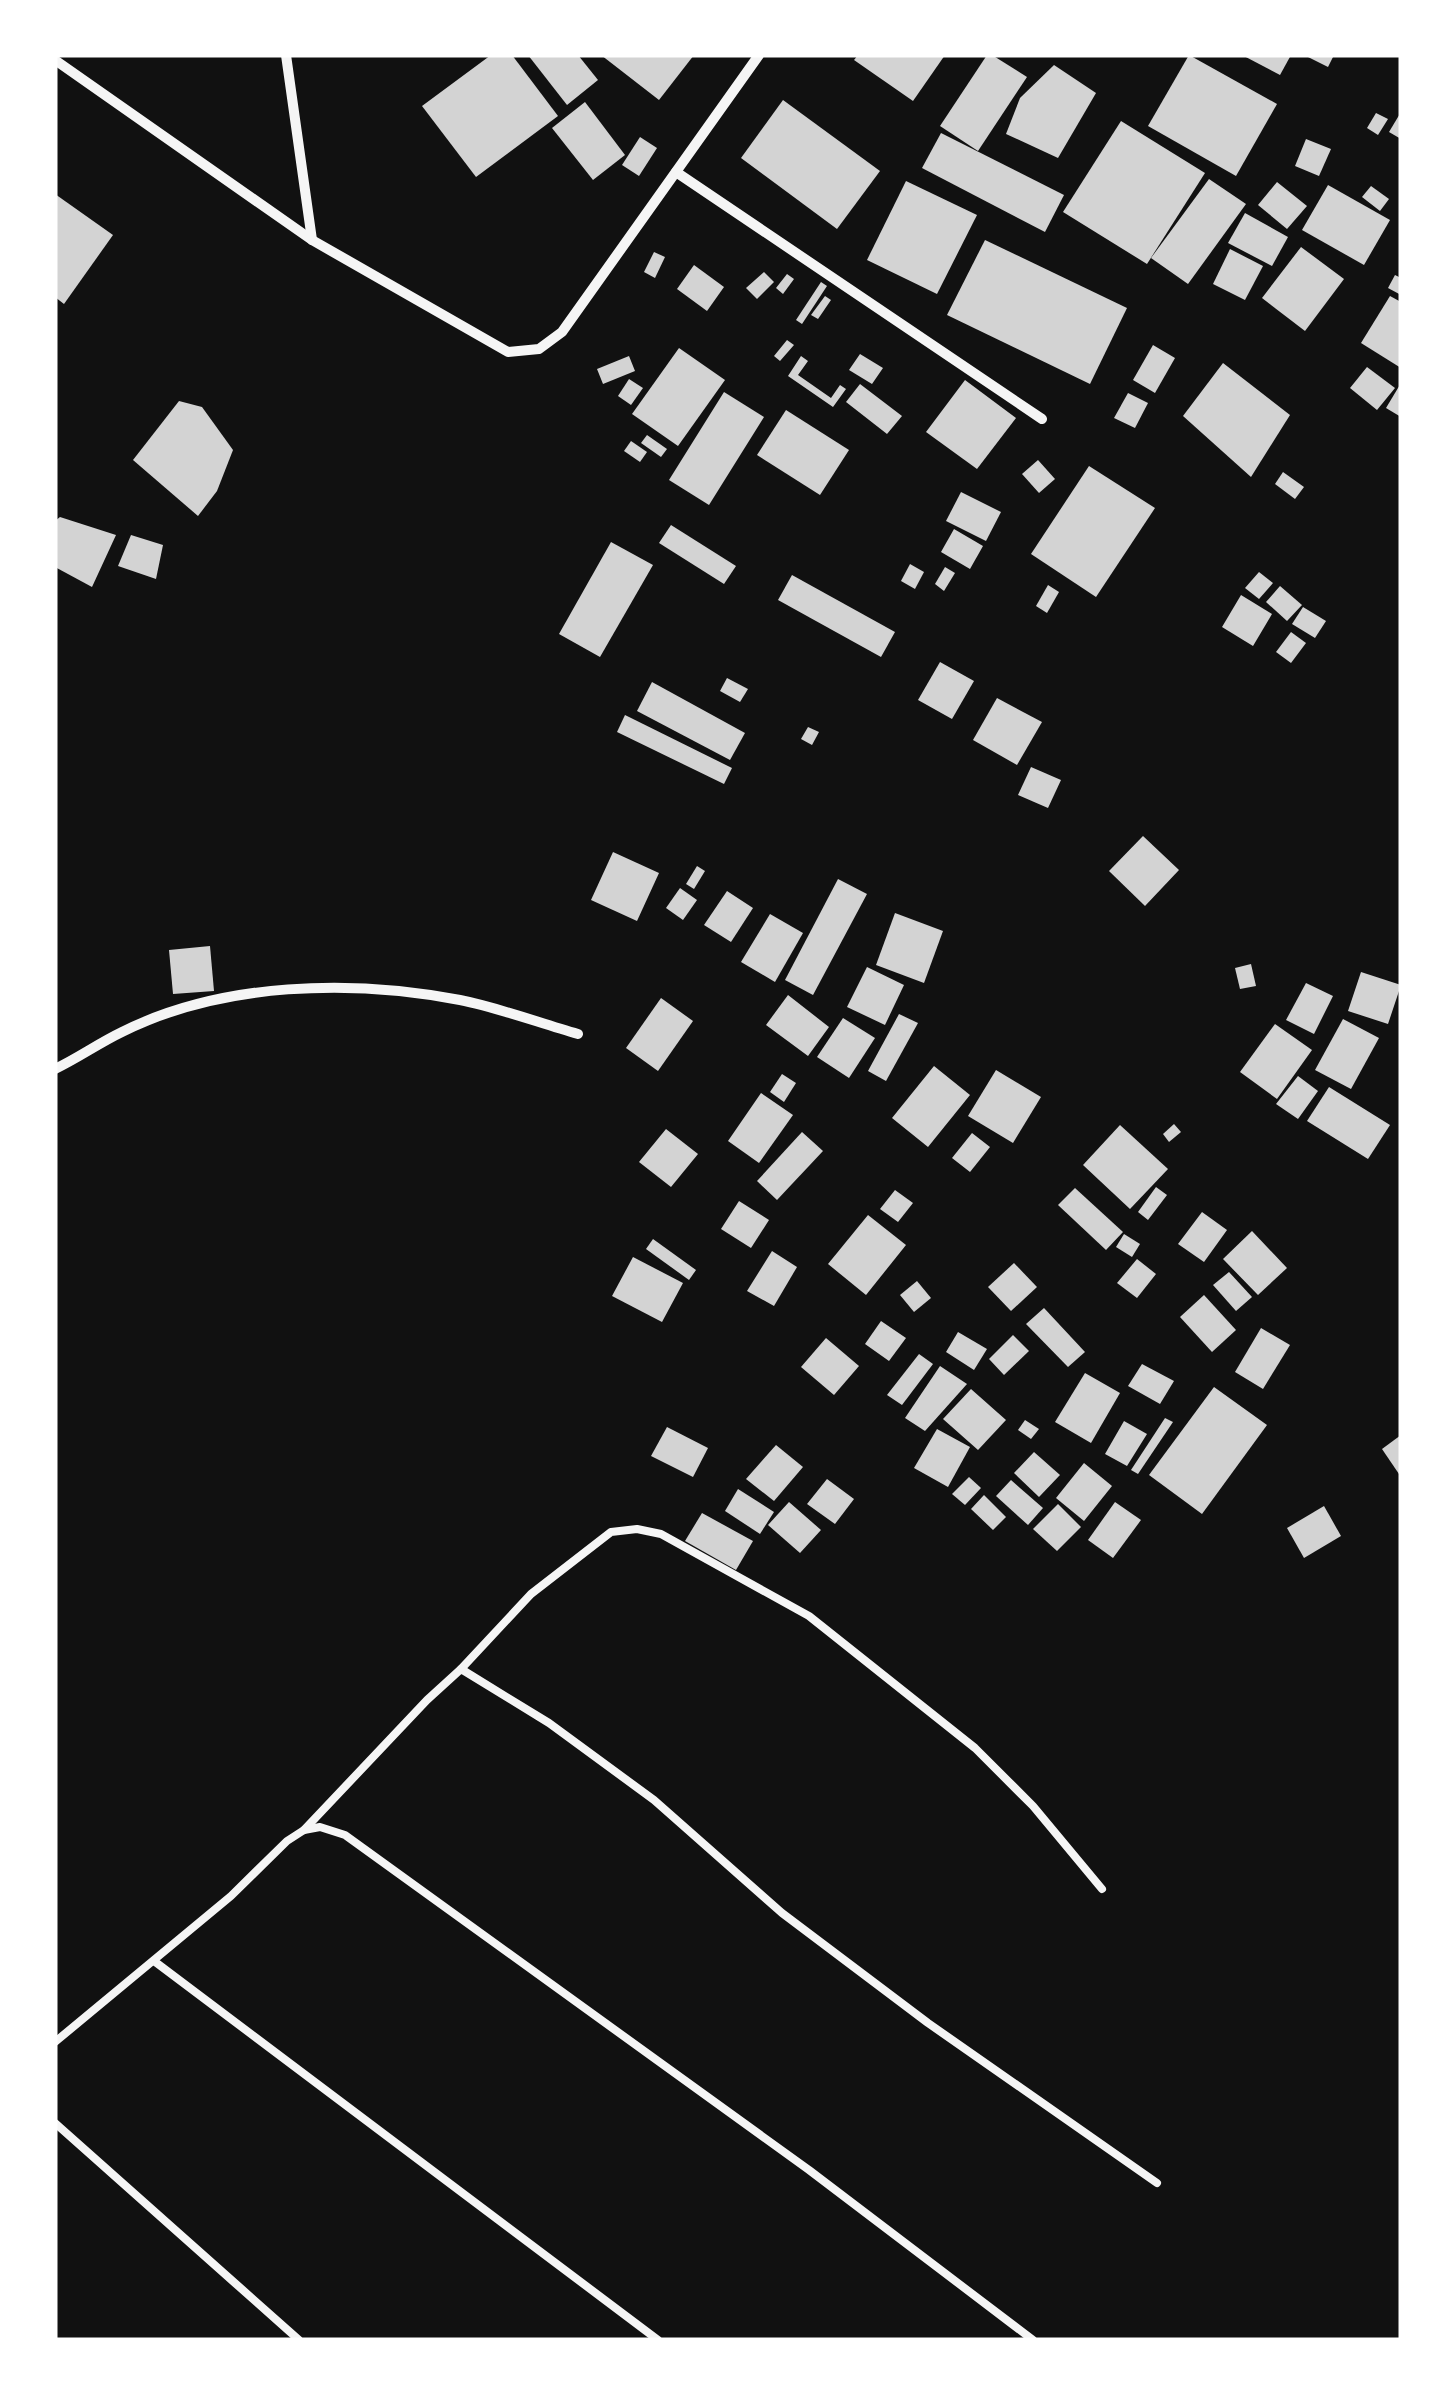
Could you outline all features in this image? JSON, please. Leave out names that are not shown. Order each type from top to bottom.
[{"type":"street","points":[[286,55],[312,240]]},
{"type":"street","points":[[55,60],[312,240],[508,352],[538,349],[562,332],[759,55]]},
{"type":"street","points":[[676,172],[1042,419]]},
{"type":"street","points":[[55,1069],[124,1030],[202,1003],[290,990],[381,989],[462,1000],[578,1034]]},
{"type":"lane","points":[[55,2042],[154,1962],[304,1830],[531,1594],[611,1532],[638,1529],[661,1534],[809,1616],[960,1736],[1032,1806],[1102,1890]]},
{"type":"lane","points":[[461,1669],[549,1722],[654,1800],[782,1913],[928,2023],[1158,2183]]},
{"type":"lane","points":[[304,1830],[320,1827],[344,1835],[809,2170],[1033,2340]]},
{"type":"lane","points":[[154,1962],[658,2340]]},
{"type":"lane","points":[[55,2123],[299,2340]]},
{"type":"building","points":[[491,55],[512,55],[558,116],[476,177],[422,106]]},
{"type":"building","points":[[528,55],[578,55],[598,80],[567,105]]},
{"type":"building","points":[[601,55],[694,55],[659,100]]},
{"type":"building","points":[[858,55],[945,55],[913,101],[854,60]]},
{"type":"building","points":[[987,55],[1027,77],[978,151],[940,126]]},
{"type":"building","points":[[1189,55],[1277,104],[1236,176],[1148,126]]},
{"type":"building","points":[[1242,55],[1291,55],[1280,75]]},
{"type":"building","points":[[1304,55],[1334,55],[1328,67]]},
{"type":"building","points":[[1054,65],[1096,93],[1058,158],[1006,134],[1020,98]]},
{"type":"building","points":[[783,100],[880,171],[837,229],[741,158]]},
{"type":"building","points":[[585,102],[625,155],[593,180],[552,128]]},
{"type":"building","points":[[1401,112],[1401,139],[1389,132]]},
{"type":"building","points":[[1376,113],[1388,119],[1378,135],[1367,128]]},
{"type":"building","points":[[1121,121],[1205,173],[1147,264],[1063,212]]},
{"type":"building","points":[[941,133],[1064,195],[1045,232],[922,168]]},
{"type":"building","points":[[640,137],[657,148],[639,176],[622,165]]},
{"type":"building","points":[[1306,139],[1331,149],[1319,176],[1295,166]]},
{"type":"building","points":[[1209,179],[1246,204],[1188,284],[1151,258]]},
{"type":"building","points":[[906,181],[977,215],[937,294],[867,260]]},
{"type":"building","points":[[1277,182],[1307,206],[1287,229],[1258,205]]},
{"type":"building","points":[[1328,185],[1390,220],[1364,265],[1302,230]]},
{"type":"building","points":[[1371,186],[1389,199],[1380,211],[1362,197]]},
{"type":"building","points":[[55,194],[113,235],[64,304],[55,297]]},
{"type":"building","points":[[1245,213],[1288,237],[1272,266],[1228,243]]},
{"type":"building","points":[[985,240],[1127,308],[1090,384],[947,315]]},
{"type":"building","points":[[1301,247],[1344,279],[1305,331],[1262,298]]},
{"type":"building","points":[[1230,249],[1263,266],[1245,300],[1213,284]]},
{"type":"building","points":[[654,252],[665,257],[655,278],[644,272]]},
{"type":"building","points":[[694,265],[724,287],[707,311],[677,289]]},
{"type":"building","points":[[764,272],[774,282],[757,299],[746,288]]},
{"type":"building","points":[[787,274],[794,279],[783,294],[776,288]]},
{"type":"building","points":[[1395,275],[1401,278],[1401,295],[1388,288]]},
{"type":"building","points":[[821,282],[827,286],[802,324],[796,320]]},
{"type":"building","points":[[825,296],[831,300],[818,319],[811,315]]},
{"type":"building","points":[[1390,296],[1401,302],[1401,368],[1361,343]]},
{"type":"building","points":[[787,340],[794,345],[780,361],[774,356]]},
{"type":"building","points":[[1153,345],[1175,358],[1155,393],[1133,380]]},
{"type":"building","points":[[679,348],[725,380],[678,446],[632,414]]},
{"type":"building","points":[[860,354],[883,368],[872,384],[849,370]]},
{"type":"building","points":[[629,356],[635,371],[603,384],[597,369]]},
{"type":"building","points":[[801,356],[808,361],[798,375],[831,398],[840,385],[846,389],[833,407],[788,376]]},
{"type":"building","points":[[1223,363],[1290,415],[1251,477],[1183,416]]},
{"type":"building","points":[[1367,367],[1395,388],[1377,410],[1350,388]]},
{"type":"building","points":[[629,379],[643,388],[631,405],[618,396]]},
{"type":"building","points":[[965,380],[1016,418],[977,469],[926,432]]},
{"type":"building","points":[[1401,383],[1401,417],[1386,408]]},
{"type":"building","points":[[860,384],[902,416],[887,434],[846,402]]},
{"type":"building","points":[[724,392],[764,417],[709,505],[669,480]]},
{"type":"building","points":[[1128,393],[1148,403],[1135,428],[1114,418]]},
{"type":"building","points":[[179,401],[202,407],[233,450],[217,491],[198,516],[133,460]]},
{"type":"building","points":[[786,410],[849,450],[820,495],[757,455]]},
{"type":"building","points":[[647,435],[667,449],[661,457],[641,443]]},
{"type":"building","points":[[631,441],[647,452],[640,462],[624,451]]},
{"type":"building","points":[[1038,460],[1055,479],[1039,493],[1022,474]]},
{"type":"building","points":[[1089,466],[1155,508],[1096,597],[1031,554]]},
{"type":"building","points":[[1283,472],[1304,487],[1295,499],[1275,484]]},
{"type":"building","points":[[961,492],[1001,512],[986,541],[946,521]]},
{"type":"building","points":[[60,517],[116,535],[92,587],[55,567],[55,521]]},
{"type":"building","points":[[671,525],[736,566],[724,584],[659,543]]},
{"type":"building","points":[[954,529],[983,546],[970,569],[941,552]]},
{"type":"building","points":[[131,535],[163,545],[156,579],[118,566]]},
{"type":"building","points":[[611,542],[653,565],[600,657],[559,634]]},
{"type":"building","points":[[910,564],[924,572],[915,589],[901,581]]},
{"type":"building","points":[[945,567],[955,573],[944,591],[935,584]]},
{"type":"building","points":[[1259,572],[1273,583],[1259,599],[1245,588]]},
{"type":"building","points":[[792,575],[895,632],[881,657],[778,600]]},
{"type":"building","points":[[1048,585],[1059,592],[1047,613],[1036,606]]},
{"type":"building","points":[[1280,586],[1302,605],[1287,621],[1266,602]]},
{"type":"building","points":[[1241,595],[1272,614],[1253,646],[1222,627]]},
{"type":"building","points":[[1303,607],[1326,621],[1315,638],[1292,624]]},
{"type":"building","points":[[1291,632],[1306,643],[1291,663],[1276,652]]},
{"type":"building","points":[[940,662],[974,681],[952,719],[918,700]]},
{"type":"building","points":[[727,678],[748,689],[740,702],[720,691]]},
{"type":"building","points":[[652,682],[745,733],[730,760],[637,711]]},
{"type":"building","points":[[997,698],[1042,722],[1017,765],[973,740]]},
{"type":"building","points":[[625,715],[732,768],[724,784],[617,732]]},
{"type":"building","points":[[808,727],[819,732],[812,745],[801,739]]},
{"type":"building","points":[[1031,767],[1061,780],[1048,808],[1018,795]]},
{"type":"building","points":[[1143,836],[1179,870],[1145,906],[1109,871]]},
{"type":"building","points":[[613,852],[659,873],[637,921],[591,900]]},
{"type":"building","points":[[697,866],[705,871],[694,889],[686,884]]},
{"type":"building","points":[[838,879],[867,894],[813,995],[785,980]]},
{"type":"building","points":[[680,888],[697,900],[683,920],[666,908]]},
{"type":"building","points":[[727,891],[753,908],[731,942],[704,925]]},
{"type":"building","points":[[895,913],[943,931],[924,983],[876,965]]},
{"type":"building","points":[[770,914],[803,933],[775,982],[741,962]]},
{"type":"building","points":[[210,946],[214,991],[173,994],[169,950]]},
{"type":"building","points":[[1251,964],[1256,986],[1240,989],[1235,968]]},
{"type":"building","points":[[867,967],[904,985],[885,1025],[847,1007]]},
{"type":"building","points":[[1361,972],[1401,985],[1388,1024],[1348,1011]]},
{"type":"building","points":[[1306,983],[1333,996],[1314,1034],[1286,1020]]},
{"type":"building","points":[[788,995],[829,1027],[808,1056],[766,1025]]},
{"type":"building","points":[[661,998],[693,1021],[658,1071],[626,1048]]},
{"type":"building","points":[[899,1014],[918,1023],[886,1081],[868,1071]]},
{"type":"building","points":[[843,1018],[875,1038],[849,1078],[817,1057]]},
{"type":"building","points":[[1343,1019],[1379,1038],[1351,1089],[1315,1070]]},
{"type":"building","points":[[1275,1024],[1312,1050],[1277,1099],[1240,1072]]},
{"type":"building","points":[[934,1066],[970,1095],[928,1147],[892,1118]]},
{"type":"building","points":[[996,1070],[1041,1097],[1013,1143],[968,1116]]},
{"type":"building","points":[[782,1074],[796,1083],[784,1102],[770,1092]]},
{"type":"building","points":[[1298,1076],[1318,1091],[1298,1119],[1276,1104]]},
{"type":"building","points":[[1329,1087],[1390,1125],[1368,1159],[1307,1121]]},
{"type":"building","points":[[761,1093],[793,1115],[759,1163],[728,1141]]},
{"type":"building","points":[[1174,1124],[1181,1132],[1169,1142],[1163,1134]]},
{"type":"building","points":[[1120,1125],[1168,1169],[1130,1209],[1083,1165]]},
{"type":"building","points":[[666,1129],[698,1154],[671,1187],[639,1162]]},
{"type":"building","points":[[802,1132],[823,1151],[777,1200],[757,1181]]},
{"type":"building","points":[[972,1133],[990,1147],[970,1172],[952,1158]]},
{"type":"building","points":[[1156,1187],[1167,1195],[1148,1220],[1138,1212]]},
{"type":"building","points":[[1075,1188],[1123,1232],[1106,1250],[1058,1205]]},
{"type":"building","points":[[895,1190],[913,1203],[898,1222],[880,1209]]},
{"type":"building","points":[[739,1201],[769,1220],[751,1248],[721,1229]]},
{"type":"building","points":[[1202,1212],[1227,1230],[1204,1262],[1178,1244]]},
{"type":"building","points":[[868,1215],[906,1245],[866,1295],[828,1264]]},
{"type":"building","points":[[1252,1231],[1287,1268],[1258,1295],[1223,1259]]},
{"type":"building","points":[[1124,1234],[1140,1244],[1132,1257],[1116,1247]]},
{"type":"building","points":[[653,1239],[696,1270],[689,1280],[646,1249]]},
{"type":"building","points":[[772,1251],[797,1267],[774,1306],[747,1291]]},
{"type":"building","points":[[633,1257],[683,1283],[662,1322],[612,1296]]},
{"type":"building","points":[[1137,1259],[1156,1274],[1137,1298],[1117,1283]]},
{"type":"building","points":[[1014,1263],[1037,1287],[1011,1311],[988,1287]]},
{"type":"building","points":[[1229,1272],[1252,1297],[1236,1311],[1213,1285]]},
{"type":"building","points":[[917,1281],[931,1298],[914,1312],[900,1295]]},
{"type":"building","points":[[1204,1295],[1236,1330],[1212,1352],[1180,1317]]},
{"type":"building","points":[[1044,1308],[1085,1352],[1068,1367],[1026,1324]]},
{"type":"building","points":[[881,1321],[906,1338],[889,1361],[865,1344]]},
{"type":"building","points":[[1261,1328],[1290,1345],[1263,1389],[1235,1372]]},
{"type":"building","points":[[958,1332],[987,1349],[974,1370],[946,1352]]},
{"type":"building","points":[[1013,1335],[1029,1351],[1004,1375],[989,1359]]},
{"type":"building","points":[[826,1338],[859,1366],[834,1395],[801,1367]]},
{"type":"building","points":[[919,1354],[933,1364],[902,1405],[887,1395]]},
{"type":"building","points":[[1142,1364],[1174,1381],[1160,1404],[1128,1386]]},
{"type":"building","points":[[940,1366],[967,1384],[925,1431],[905,1418]]},
{"type":"building","points":[[1085,1373],[1120,1393],[1091,1443],[1055,1422]]},
{"type":"building","points":[[1214,1387],[1267,1425],[1202,1514],[1149,1475]]},
{"type":"building","points":[[971,1389],[1006,1420],[978,1450],[943,1419]]},
{"type":"building","points":[[1165,1418],[1173,1422],[1138,1474],[1131,1470]]},
{"type":"building","points":[[1025,1420],[1039,1429],[1031,1439],[1018,1430]]},
{"type":"building","points":[[1124,1421],[1147,1434],[1127,1466],[1105,1454]]},
{"type":"building","points":[[667,1427],[708,1448],[693,1477],[651,1456]]},
{"type":"building","points":[[937,1429],[970,1447],[948,1487],[914,1468]]},
{"type":"building","points":[[1401,1435],[1401,1477],[1382,1449]]},
{"type":"building","points":[[776,1445],[803,1467],[774,1501],[746,1479]]},
{"type":"building","points":[[1034,1452],[1060,1475],[1039,1497],[1014,1473]]},
{"type":"building","points":[[1084,1463],[1112,1486],[1084,1521],[1056,1498]]},
{"type":"building","points":[[969,1477],[981,1488],[965,1505],[952,1494]]},
{"type":"building","points":[[827,1479],[854,1499],[835,1524],[807,1504]]},
{"type":"building","points":[[1011,1480],[1043,1508],[1028,1525],[996,1496]]},
{"type":"building","points":[[738,1489],[774,1512],[760,1534],[725,1511]]},
{"type":"building","points":[[984,1495],[1006,1517],[993,1530],[971,1509]]},
{"type":"building","points":[[789,1502],[821,1530],[800,1553],[768,1525]]},
{"type":"building","points":[[1115,1502],[1141,1520],[1113,1558],[1088,1540]]},
{"type":"building","points":[[1058,1504],[1081,1527],[1057,1551],[1033,1529]]},
{"type":"building","points":[[1324,1506],[1341,1536],[1304,1558],[1287,1528]]},
{"type":"building","points":[[702,1513],[753,1541],[736,1570],[685,1541]]}]
